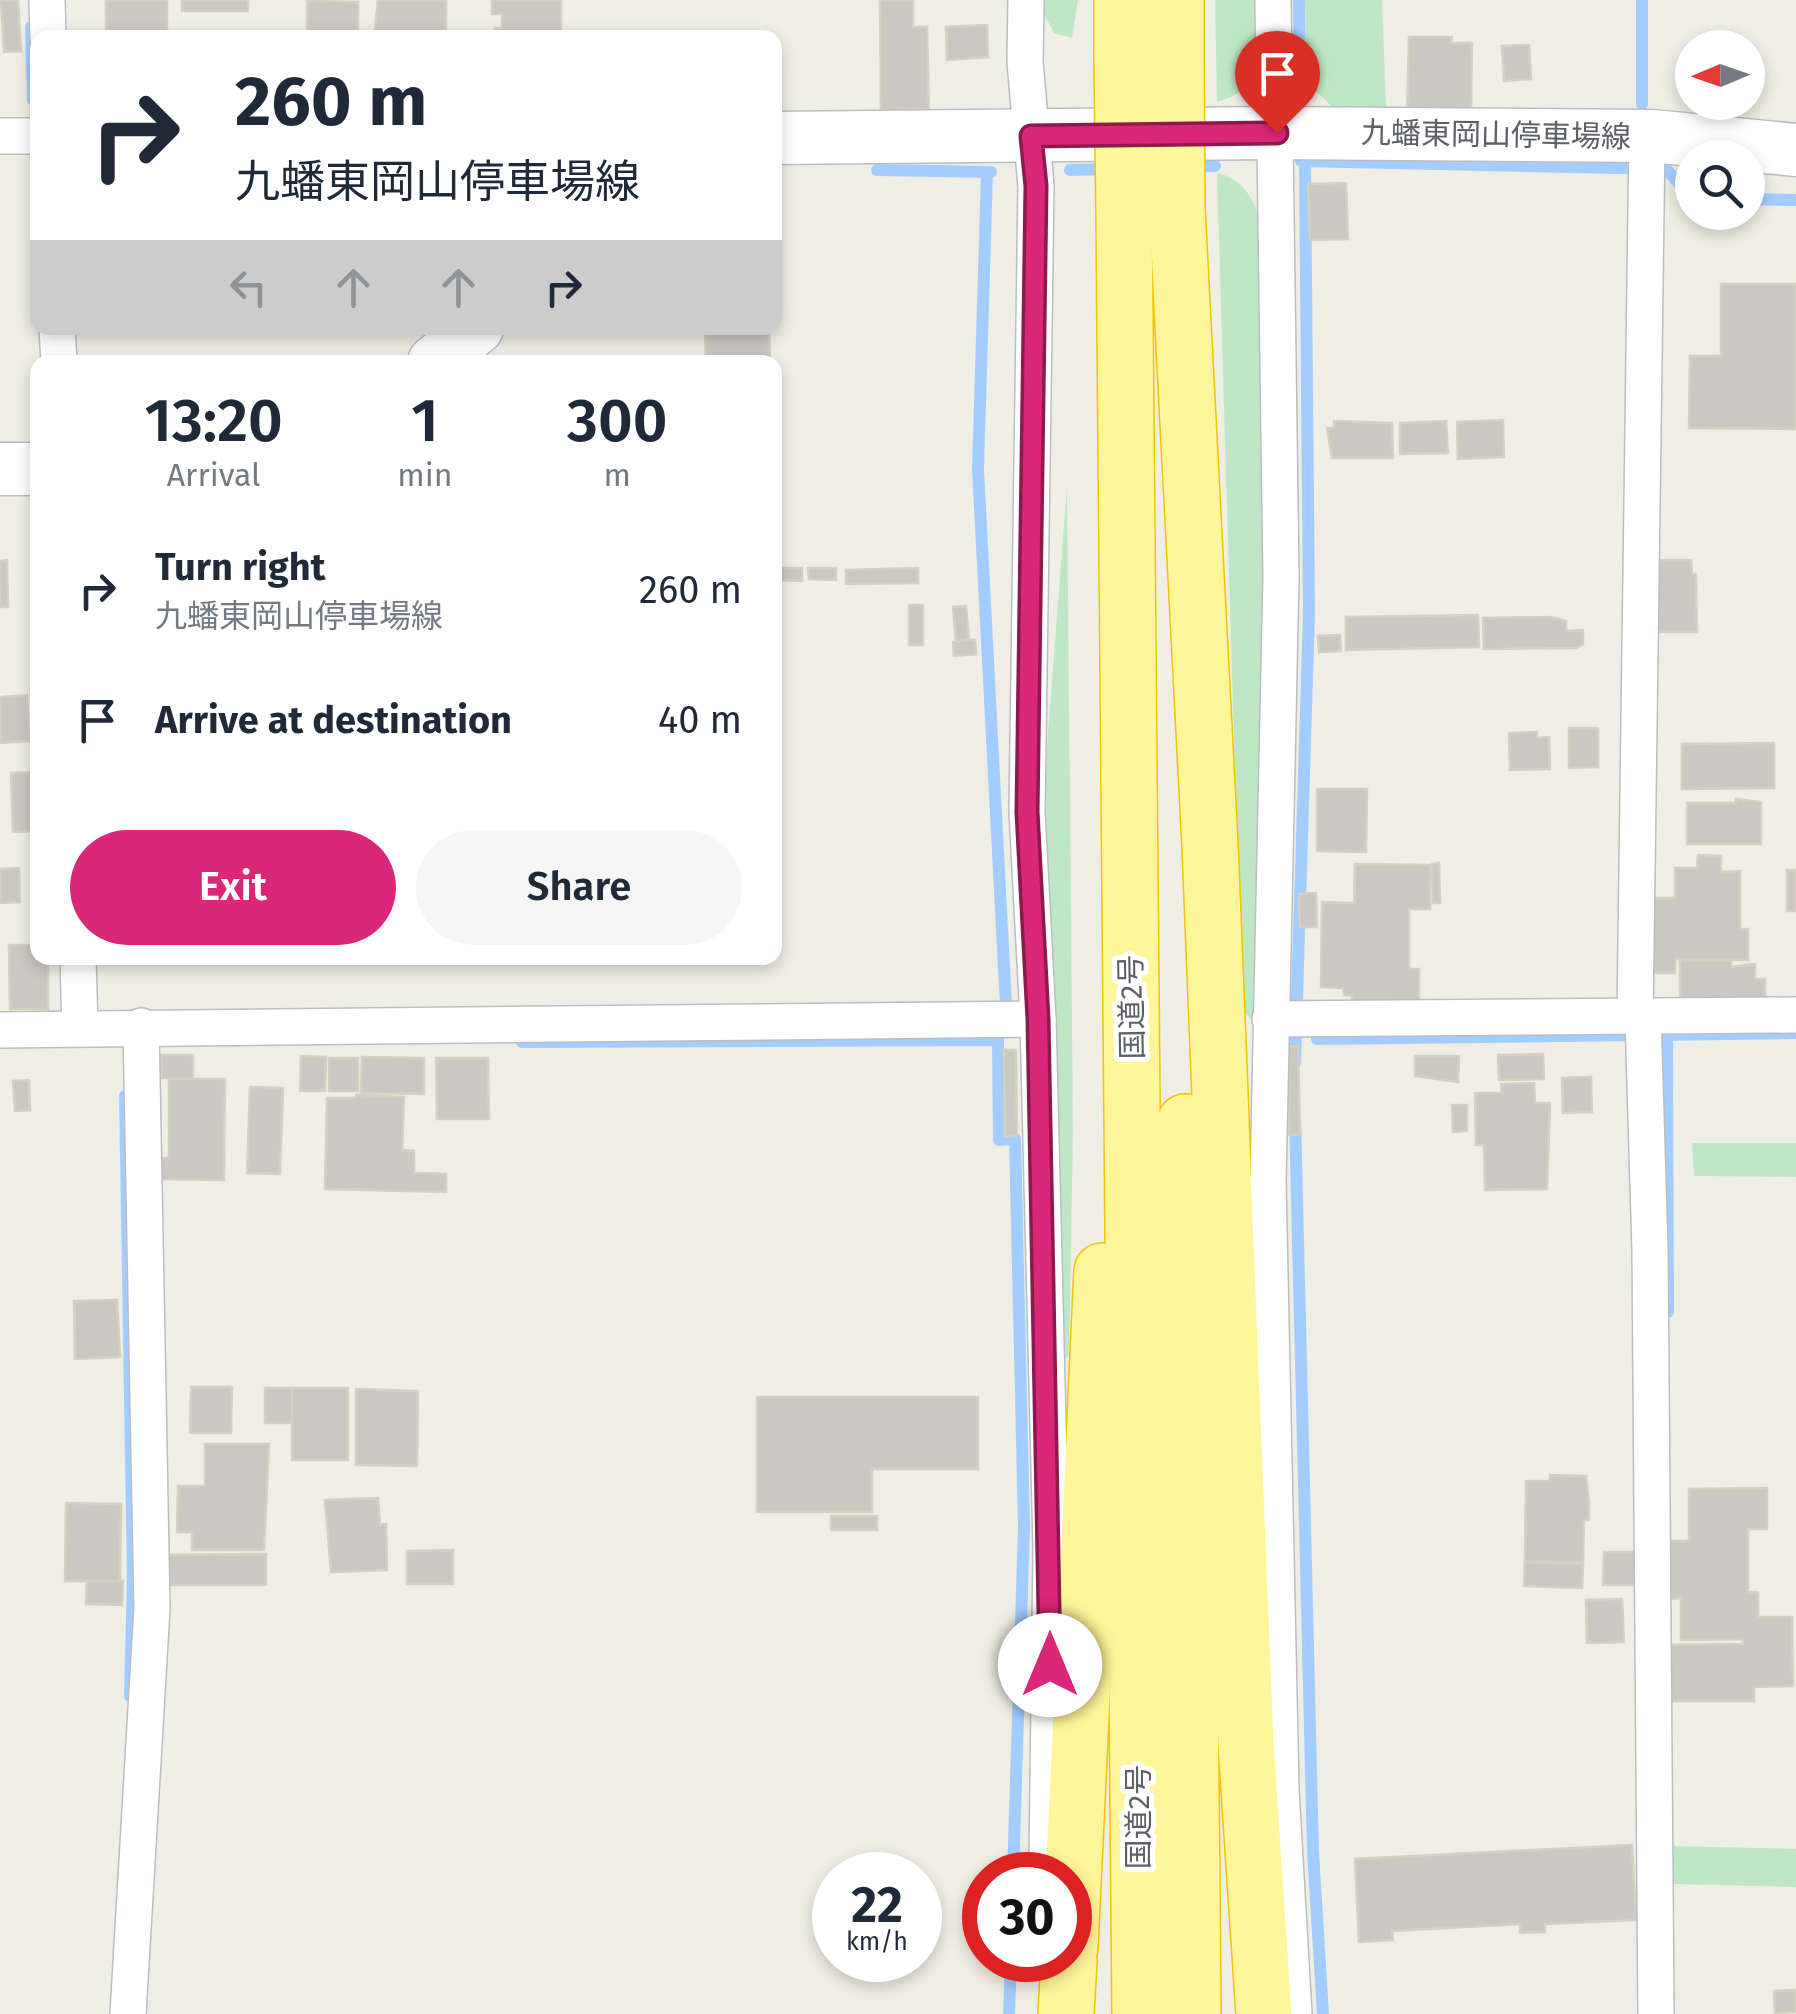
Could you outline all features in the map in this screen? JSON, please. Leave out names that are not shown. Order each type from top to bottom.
[{"type":"highway","name":"国道2号","points":[[1122,0],[1122,56],[1150,209],[1193,2014]]},
{"type":"highway","name":"国道2号","points":[[1140,2014],[1134,1143],[1150,209],[1176,55],[1176,0]]},
{"type":"highway","points":[[1150,209],[1211,864],[1246,1742],[1264,2014]]},
{"type":"highway","points":[[1075,1852],[1091,1560],[1098,1283],[1134,1143]]},
{"type":"highway","points":[[1066,2014],[1068,1982]]},
{"type":"main road","name":"九蟠東岡山停車場線","points":[[782,138],[1277,133],[1647,157],[1796,150]]},
{"type":"main road","points":[[443,355],[467,335]]},
{"type":"main road","points":[[0,469],[30,470]]},
{"type":"street","points":[[47,0],[48,30]]},
{"type":"street","points":[[1026,0],[1036,186],[1027,812],[1038,1019],[1051,1546],[1046,1852]]},
{"type":"street","points":[[1273,0],[1287,1019],[1268,1202],[1280,1751],[1294,2014]]},
{"type":"street","points":[[0,136],[30,136]]},
{"type":"street","points":[[1647,157],[1642,1026],[1650,1250],[1656,2014]]},
{"type":"street","points":[[69,1029],[77,965]]},
{"type":"street","points":[[1287,1019],[1642,1026],[1796,1015]]},
{"type":"street","points":[[0,1030],[69,1029],[141,1039],[1038,1019]]},
{"type":"street","points":[[128,2014],[152,1608],[141,1039]]},
{"type":"street","points":[[1041,2014],[1042,1982]]},
{"type":"green space","points":[[1044,0],[1078,0],[1072,38],[1054,33],[1044,14]]},
{"type":"green space","points":[[1215,0],[1256,0],[1259,49],[1254,76],[1246,87],[1217,102]]},
{"type":"green space","points":[[1305,0],[1382,0],[1386,107],[1332,107],[1307,82]]},
{"type":"green space","points":[[1217,173],[1234,180],[1246,191],[1261,222],[1266,636],[1253,1022],[1242,1009]]},
{"type":"green space","points":[[1067,486],[1073,1132],[1069,1355],[1060,1364],[1044,785]]},
{"type":"green space","points":[[1692,1143],[1796,1143],[1796,1177],[1694,1176]]},
{"type":"green space","points":[[1670,1846],[1796,1849],[1796,1887],[1670,1884]]},
{"type":"building","points":[[1,0],[18,0],[21,51],[4,52]]},
{"type":"building","points":[[106,0],[167,0],[167,30],[106,30]]},
{"type":"building","points":[[182,0],[248,0],[248,11],[182,11]]},
{"type":"building","points":[[378,0],[446,0],[446,30],[375,30]]},
{"type":"building","points":[[492,0],[561,0],[561,30],[495,30],[502,29],[502,14],[492,14]]},
{"type":"building","points":[[880,0],[913,0],[913,27],[927,27],[929,109],[881,110]]},
{"type":"building","points":[[307,1],[358,2],[358,30],[307,30]]},
{"type":"building","points":[[987,25],[988,57],[947,60],[946,27]]},
{"type":"building","points":[[1409,37],[1452,37],[1451,43],[1472,43],[1471,109],[1407,108]]},
{"type":"building","points":[[1529,45],[1531,79],[1504,81],[1502,46]]},
{"type":"building","points":[[1346,183],[1348,239],[1310,240],[1308,184]]},
{"type":"building","points":[[1721,284],[1796,284],[1796,429],[1689,428],[1690,356],[1721,356]]},
{"type":"building","points":[[705,335],[769,335],[770,355],[706,355]]},
{"type":"building","points":[[1503,420],[1504,457],[1458,459],[1457,422]]},
{"type":"building","points":[[1334,421],[1392,423],[1393,458],[1332,458],[1327,428],[1334,428]]},
{"type":"building","points":[[1446,421],[1448,453],[1400,454],[1400,423]]},
{"type":"building","points":[[7,560],[8,607],[0,607],[0,561]]},
{"type":"building","points":[[1656,560],[1691,560],[1692,574],[1696,574],[1697,632],[1657,632]]},
{"type":"building","points":[[782,568],[802,568],[802,581],[782,580]]},
{"type":"building","points":[[808,568],[836,568],[836,580],[809,579]]},
{"type":"building","points":[[918,568],[918,583],[846,584],[846,570]]},
{"type":"building","points":[[909,605],[923,605],[923,645],[909,645]]},
{"type":"building","points":[[966,606],[969,640],[956,641],[953,607]]},
{"type":"building","points":[[1478,615],[1479,647],[1346,650],[1346,617]]},
{"type":"building","points":[[1550,617],[1566,621],[1566,631],[1583,630],[1583,644],[1576,648],[1484,649],[1483,618]]},
{"type":"building","points":[[1340,635],[1341,651],[1319,652],[1318,636]]},
{"type":"building","points":[[975,640],[976,654],[954,656],[953,642]]},
{"type":"building","points":[[27,695],[29,741],[0,743],[0,697]]},
{"type":"building","points":[[1569,728],[1598,728],[1598,767],[1569,768]]},
{"type":"building","points":[[1537,732],[1537,738],[1549,737],[1550,769],[1510,770],[1509,733]]},
{"type":"building","points":[[1774,743],[1774,788],[1682,789],[1682,744]]},
{"type":"building","points":[[30,772],[30,831],[13,832],[11,773]]},
{"type":"building","points":[[1317,789],[1367,789],[1366,852],[1317,851]]},
{"type":"building","points":[[1736,799],[1761,802],[1761,844],[1687,844],[1687,803],[1736,803]]},
{"type":"building","points":[[1698,855],[1721,856],[1721,872],[1740,871],[1740,929],[1748,929],[1748,960],[1675,959],[1675,973],[1650,973],[1650,898],[1675,898],[1675,868],[1697,868]]},
{"type":"building","points":[[1439,863],[1440,903],[1433,903],[1432,864]]},
{"type":"building","points":[[1355,864],[1430,865],[1430,909],[1409,909],[1409,969],[1419,969],[1419,1004],[1352,1003],[1352,995],[1344,995],[1343,988],[1321,987],[1322,902],[1354,903]]},
{"type":"building","points":[[19,868],[20,902],[0,903],[0,869]]},
{"type":"building","points":[[1787,870],[1796,870],[1796,911],[1787,911]]},
{"type":"building","points":[[1316,893],[1317,927],[1300,927],[1299,894]]},
{"type":"building","points":[[9,945],[30,945],[30,965],[48,965],[48,1009],[10,1009]]},
{"type":"building","points":[[1731,960],[1731,967],[1755,964],[1755,979],[1765,979],[1765,998],[1680,1004],[1680,961]]},
{"type":"building","points":[[1298,1046],[1300,1134],[1289,1135],[1288,1047]]},
{"type":"building","points":[[1004,1050],[1016,1050],[1017,1135],[1005,1136]]},
{"type":"building","points":[[1543,1054],[1544,1079],[1499,1080],[1498,1055]]},
{"type":"building","points":[[161,1055],[193,1055],[193,1078],[161,1078]]},
{"type":"building","points":[[301,1056],[326,1057],[325,1091],[300,1091]]},
{"type":"building","points":[[1415,1056],[1459,1056],[1458,1082],[1415,1076]]},
{"type":"building","points":[[362,1057],[424,1058],[424,1094],[361,1093]]},
{"type":"building","points":[[329,1058],[358,1058],[358,1091],[329,1091]]},
{"type":"building","points":[[436,1058],[488,1058],[489,1119],[437,1119]]},
{"type":"building","points":[[1591,1077],[1592,1112],[1563,1113],[1562,1078]]},
{"type":"building","points":[[169,1079],[225,1079],[224,1180],[156,1179],[156,1158],[169,1158]]},
{"type":"building","points":[[29,1080],[30,1110],[15,1111],[13,1081]]},
{"type":"building","points":[[1534,1083],[1535,1103],[1550,1103],[1547,1189],[1485,1190],[1484,1145],[1476,1145],[1475,1093],[1502,1093],[1501,1084]]},
{"type":"building","points":[[250,1087],[283,1088],[280,1174],[247,1173]]},
{"type":"building","points":[[404,1097],[402,1150],[414,1151],[414,1173],[446,1174],[446,1192],[325,1189],[327,1098]]},
{"type":"building","points":[[1452,1105],[1467,1105],[1467,1131],[1453,1132]]},
{"type":"building","points":[[117,1300],[120,1357],[75,1359],[74,1301]]},
{"type":"building","points":[[191,1387],[232,1387],[231,1433],[190,1433]]},
{"type":"building","points":[[265,1388],[292,1388],[292,1423],[265,1423]]},
{"type":"building","points":[[292,1388],[348,1388],[348,1460],[292,1460]]},
{"type":"building","points":[[356,1389],[418,1391],[417,1466],[356,1465]]},
{"type":"building","points":[[757,1397],[978,1397],[978,1469],[872,1469],[872,1512],[757,1512]]},
{"type":"building","points":[[205,1444],[269,1444],[264,1550],[192,1550],[192,1532],[177,1532],[178,1486],[205,1486]]},
{"type":"building","points":[[1550,1475],[1586,1476],[1589,1520],[1584,1520],[1583,1562],[1525,1561],[1526,1481],[1550,1481]]},
{"type":"building","points":[[1767,1488],[1767,1529],[1748,1529],[1748,1592],[1758,1592],[1758,1617],[1792,1617],[1793,1686],[1754,1687],[1754,1701],[1671,1701],[1670,1645],[1743,1644],[1743,1639],[1681,1640],[1681,1598],[1670,1599],[1670,1541],[1689,1541],[1689,1489]]},
{"type":"building","points":[[378,1498],[380,1525],[386,1524],[387,1570],[331,1572],[325,1500]]},
{"type":"building","points":[[66,1503],[121,1504],[120,1581],[65,1581]]},
{"type":"building","points":[[831,1516],[877,1516],[877,1530],[831,1530]]},
{"type":"building","points":[[453,1550],[453,1584],[407,1584],[407,1551]]},
{"type":"building","points":[[1604,1552],[1637,1552],[1637,1585],[1603,1585]]},
{"type":"building","points":[[266,1554],[266,1585],[170,1585],[169,1555]]},
{"type":"building","points":[[1525,1562],[1583,1564],[1582,1588],[1524,1586]]},
{"type":"building","points":[[87,1581],[123,1581],[122,1605],[86,1604]]},
{"type":"building","points":[[1622,1599],[1624,1642],[1587,1643],[1586,1600]]},
{"type":"building","points":[[1632,1845],[1636,1920],[1545,1924],[1545,1932],[1520,1933],[1520,1924],[1392,1931],[1393,1940],[1359,1942],[1355,1859]]},
{"type":"building","points":[[1796,1990],[1796,2012],[1775,2013],[1774,1991]]},
{"type":"waterway","points":[[1299,0],[1300,74]]},
{"type":"waterway","points":[[1642,0],[1642,104]]},
{"type":"waterway","points":[[1301,161],[1666,169],[1675,179]]},
{"type":"waterway","points":[[1295,1062],[1309,613],[1305,164]]},
{"type":"waterway","points":[[1187,167],[1215,166]]},
{"type":"waterway","points":[[1070,170],[1112,169]]},
{"type":"waterway","points":[[877,170],[991,172]]},
{"type":"waterway","points":[[987,172],[978,469],[1006,1006]]},
{"type":"waterway","points":[[1765,199],[1796,200]]},
{"type":"waterway","points":[[1659,1035],[1796,1033]]},
{"type":"waterway","points":[[1317,1039],[1639,1035]]},
{"type":"waterway","points":[[1667,1035],[1668,1312]]},
{"type":"waterway","points":[[522,1042],[998,1040],[999,1140],[1015,1139],[1024,1527],[1014,1852]]},
{"type":"waterway","points":[[125,1096],[133,1579],[130,1696]]},
{"type":"waterway","points":[[1295,1117],[1313,1852],[1323,2014]]},
{"type":"waterway","points":[[1009,2014],[1010,1982]]},
{"type":"route","points":[[1050,1665],[1051,1546],[1038,1019],[1027,812],[1036,186],[1031,136],[1277,133]]}]
